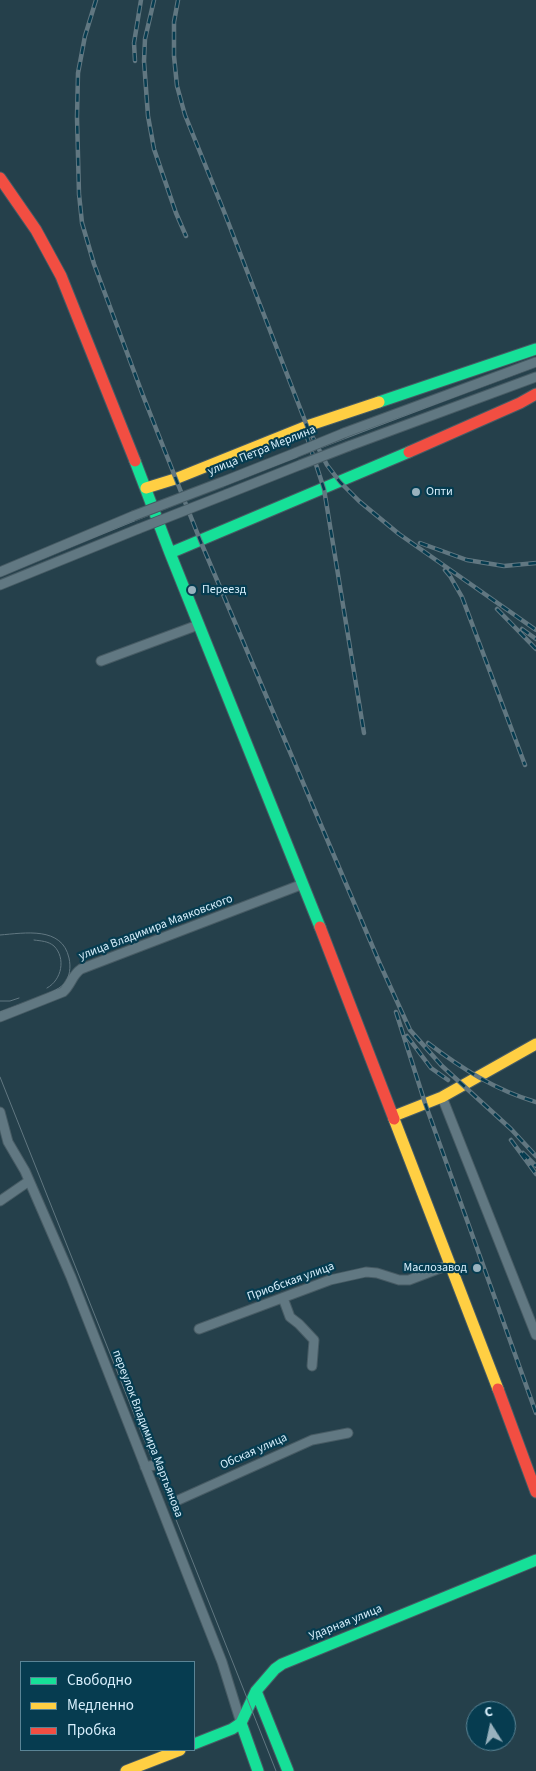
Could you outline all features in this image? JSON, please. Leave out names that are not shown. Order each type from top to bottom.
[{"type":"main road","points":[[0,178],[36,230],[61,276],[146,488],[198,625],[304,884],[451,1264],[536,1492]]},
{"type":"main road","name":"улица Петра Мерлина","points":[[146,488],[175,479],[308,426],[536,349]]},
{"type":"main road","points":[[170,553],[349,478],[520,403],[536,394]]},
{"type":"main road","points":[[394,1116],[442,1097],[536,1044]]},
{"type":"main road","name":"Ударная улица","points":[[240,1723],[256,1692],[275,1669],[282,1664],[536,1560]]},
{"type":"main road","points":[[256,1692],[288,1771]]},
{"type":"main road","points":[[195,1744],[232,1729],[240,1723]]},
{"type":"main road","name":"переулок Владимира Мартьянова","points":[[240,1723],[258,1771]]},
{"type":"main road","points":[[126,1771],[177,1751]]},
{"type":"street","name":"улица Петра Мерлина","points":[[0,572],[133,516],[344,433],[536,362]]},
{"type":"street","points":[[0,585],[300,465],[536,377]]},
{"type":"street","points":[[101,661],[198,625]]},
{"type":"street","name":"улица Владимира Маяковского","points":[[0,1017],[63,992],[70,986],[76,973],[81,970],[304,884]]},
{"type":"street","points":[[442,1097],[536,1335]]},
{"type":"street","name":"переулок Владимира Мартьянова","points":[[0,1112],[2,1129],[21,1163],[71,1277],[222,1662],[240,1723]]},
{"type":"street","points":[[0,1201],[29,1181]]},
{"type":"street","name":"Приобская улица","points":[[199,1328],[330,1280],[359,1273],[377,1273],[399,1280],[409,1280],[451,1264]]},
{"type":"street","points":[[283,1298],[290,1317],[314,1340],[312,1366]]},
{"type":"street","name":"Обская улица","points":[[174,1502],[312,1440],[348,1433]]},
{"type":"street","points":[[145,1468],[159,1464]]},
{"type":"tram line","points":[[0,576],[200,495],[536,366]]},
{"type":"tram line","points":[[0,935],[31,933],[51,936],[65,948],[70,965],[68,978],[59,988],[0,1012]]},
{"type":"tram line","points":[[34,940],[52,944],[60,956],[61,968],[59,974],[56,980],[47,988]]},
{"type":"tram line","points":[[0,1001],[10,1001],[19,998]]},
{"type":"tram line","points":[[0,1077],[276,1771]]},
{"type":"railway","points":[[96,0],[85,36],[78,73],[79,194],[82,223],[94,264],[142,393],[200,540],[380,964],[410,1030],[442,1066],[511,1129],[536,1156]]},
{"type":"railway","points":[[135,61],[134,43],[141,0]]},
{"type":"railway","points":[[154,0],[145,39],[144,61],[148,116],[154,149],[186,236]]},
{"type":"railway","points":[[178,0],[174,22],[174,56],[177,86],[185,115],[307,426],[327,465],[340,482],[359,501],[399,534],[536,630]]},
{"type":"railway","points":[[307,437],[324,489],[364,733]]},
{"type":"railway","points":[[420,543],[467,560],[504,566],[536,563]]},
{"type":"railway","points":[[445,570],[462,597],[525,765]]},
{"type":"railway","points":[[497,609],[536,649]]},
{"type":"railway","points":[[522,629],[536,639]]},
{"type":"railway","points":[[396,1012],[425,1103],[536,1413]]},
{"type":"railway","points":[[407,1036],[431,1068],[448,1080]]},
{"type":"railway","points":[[428,1043],[453,1061],[493,1085],[536,1102]]},
{"type":"railway","points":[[511,1140],[536,1174]]},
{"type":"railway","points":[[523,1153],[536,1166]]},
{"type":"traffic: fast","points":[[379,402],[536,349]]},
{"type":"traffic: fast","points":[[170,553],[409,452]]},
{"type":"traffic: fast","points":[[135,461],[320,927]]},
{"type":"traffic: fast","points":[[195,1744],[232,1729],[241,1723],[256,1691],[275,1669],[282,1664],[536,1560]]},
{"type":"traffic: fast","points":[[256,1691],[288,1771]]},
{"type":"traffic: fast","points":[[241,1723],[258,1771]]},
{"type":"traffic: slow","points":[[146,488],[175,479],[307,426],[379,402]]},
{"type":"traffic: slow","points":[[394,1116],[442,1097],[536,1044]]},
{"type":"traffic: slow","points":[[394,1119],[498,1389]]},
{"type":"traffic: slow","points":[[126,1771],[177,1751]]},
{"type":"traffic: jam","points":[[0,178],[36,230],[61,276],[135,461]]},
{"type":"traffic: jam","points":[[409,452],[520,403],[536,394]]},
{"type":"traffic: jam","points":[[320,927],[394,1119]]},
{"type":"traffic: jam","points":[[498,1389],[536,1492]]},
{"type":"place","name":"Опти","points":[[416,492]]},
{"type":"place","name":"Переезд","points":[[192,590]]},
{"type":"place","name":"Маслозавод","points":[[477,1268]]}]
